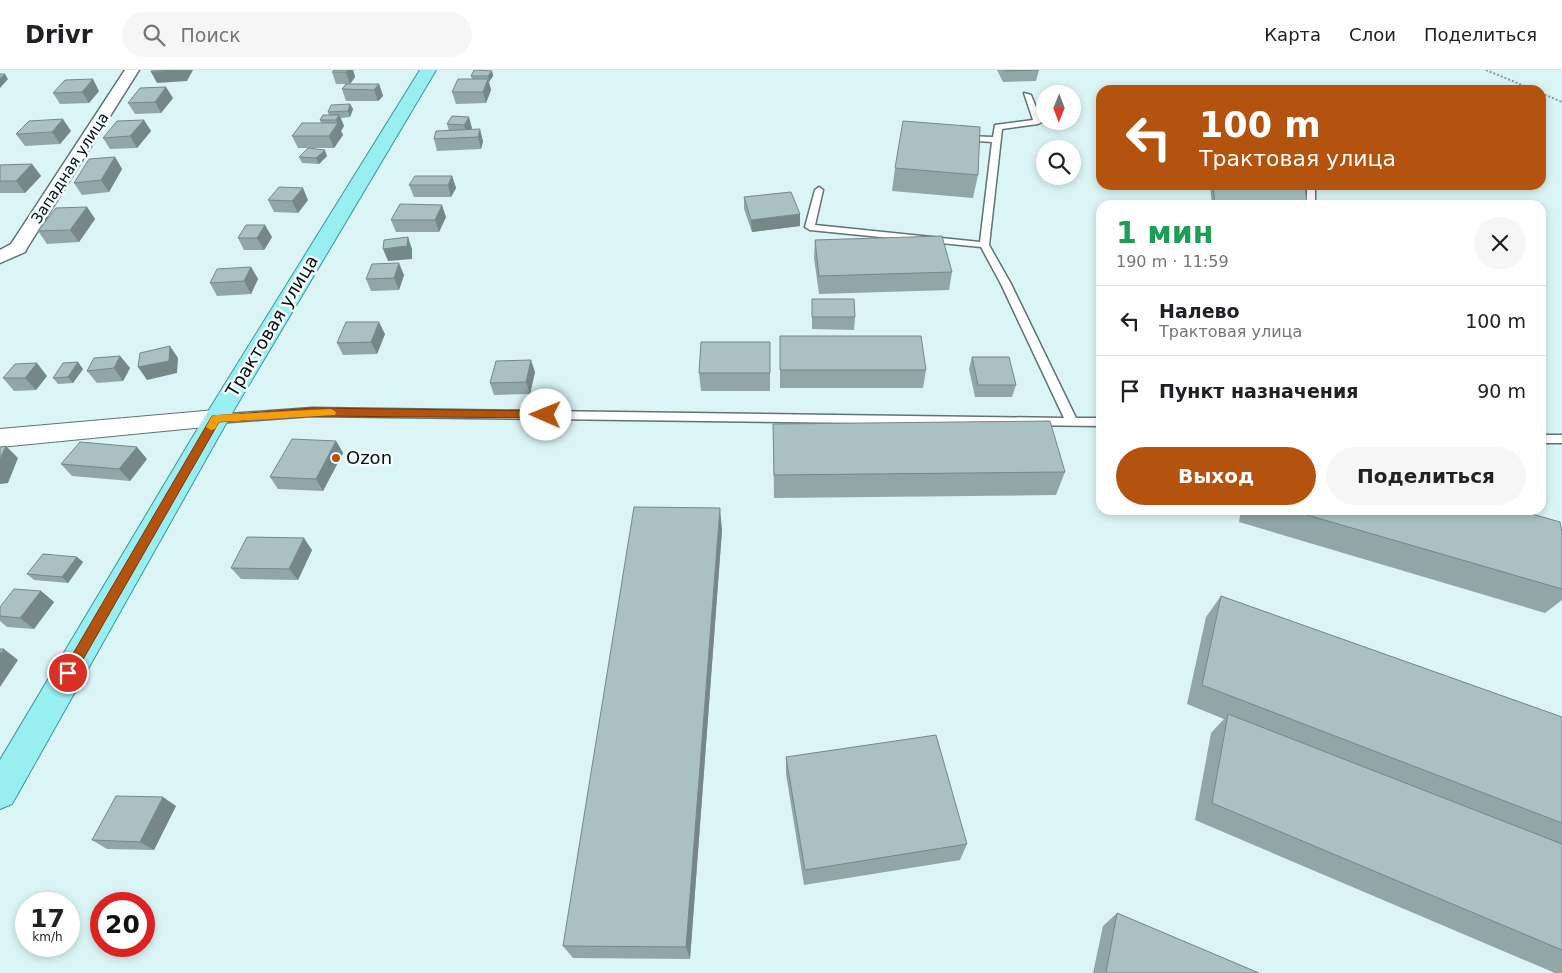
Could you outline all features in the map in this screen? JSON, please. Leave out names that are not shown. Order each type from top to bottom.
[{"type":"main road","name":"Трактовая улица","points":[[0,792],[216,419],[428,70]]},
{"type":"street","name":"Западная улица","points":[[0,257],[18,248],[132,70]]},
{"type":"street","points":[[0,438],[216,419]]},
{"type":"lane","points":[[1027,95],[1038,122],[998,126],[984,245],[1006,284],[1072,422]]},
{"type":"lane","points":[[950,137],[996,140]]},
{"type":"lane","points":[[819,190],[810,227],[984,245]]},
{"type":"lane","points":[[216,419],[312,412],[1096,422]]},
{"type":"lane","points":[[1546,439],[1562,439]]},
{"type":"path","points":[[1486,70],[1522,85]]},
{"type":"path","points":[[1546,95],[1562,102]]},
{"type":"building","points":[[152,70],[175,70],[151,72]]},
{"type":"building","points":[[334,70],[348,70],[346,72],[332,72]]},
{"type":"building","points":[[474,70],[492,71],[488,76],[471,76]]},
{"type":"building","points":[[1004,70],[1039,70],[1005,71]]},
{"type":"building","points":[[93,79],[82,92],[53,93],[65,80]]},
{"type":"building","points":[[458,79],[488,79],[483,92],[452,92]]},
{"type":"building","points":[[346,84],[379,84],[374,90],[342,89]]},
{"type":"building","points":[[166,87],[155,102],[128,103],[140,88]]},
{"type":"building","points":[[350,104],[348,111],[328,112],[331,105]]},
{"type":"building","points":[[323,115],[339,115],[336,120],[320,120]]},
{"type":"building","points":[[452,116],[469,117],[464,125],[447,124]]},
{"type":"building","points":[[63,119],[52,132],[16,134],[29,121]]},
{"type":"building","points":[[144,120],[130,136],[103,138],[117,121]]},
{"type":"building","points":[[903,121],[980,127],[978,175],[895,168]]},
{"type":"building","points":[[302,123],[338,123],[329,136],[292,136]]},
{"type":"building","points":[[480,129],[478,137],[434,139],[436,131]]},
{"type":"building","points":[[308,148],[325,150],[316,158],[299,157]]},
{"type":"building","points":[[115,157],[101,180],[74,183],[89,159]]},
{"type":"building","points":[[32,164],[16,181],[0,181],[0,165]]},
{"type":"building","points":[[415,176],[452,176],[448,185],[409,185]]},
{"type":"building","points":[[279,187],[303,188],[292,201],[268,200]]},
{"type":"building","points":[[1214,190],[1306,190],[1306,200],[1214,200]]},
{"type":"building","points":[[791,192],[800,214],[751,220],[744,197]]},
{"type":"building","points":[[400,204],[442,205],[435,220],[391,220]]},
{"type":"building","points":[[87,207],[70,230],[38,231],[56,208]]},
{"type":"building","points":[[246,225],[265,225],[257,238],[238,238]]},
{"type":"building","points":[[942,236],[952,272],[819,276],[815,240]]},
{"type":"building","points":[[408,237],[407,246],[383,249],[384,240]]},
{"type":"building","points":[[399,263],[394,278],[366,279],[372,264]]},
{"type":"building","points":[[251,267],[244,281],[210,283],[217,269]]},
{"type":"building","points":[[812,299],[854,299],[855,317],[812,317]]},
{"type":"building","points":[[346,322],[379,322],[371,342],[337,343]]},
{"type":"building","points":[[780,336],[921,336],[926,370],[780,370]]},
{"type":"building","points":[[701,342],[770,342],[770,373],[699,373]]},
{"type":"building","points":[[170,346],[169,361],[138,367],[140,353]]},
{"type":"building","points":[[120,356],[114,368],[87,371],[94,358]]},
{"type":"building","points":[[972,357],[1009,357],[1016,385],[978,385]]},
{"type":"building","points":[[531,360],[526,382],[490,383],[496,361]]},
{"type":"building","points":[[78,362],[68,377],[53,378],[63,363]]},
{"type":"building","points":[[37,363],[25,378],[3,378],[15,364]]},
{"type":"building","points":[[1050,421],[1065,472],[774,475],[773,424]]},
{"type":"building","points":[[292,439],[336,441],[316,479],[270,477]]},
{"type":"building","points":[[80,442],[137,447],[119,469],[61,464]]},
{"type":"building","points":[[6,446],[0,459],[0,447]]},
{"type":"building","points":[[634,507],[720,508],[686,947],[563,946]]},
{"type":"building","points":[[1307,515],[1536,515],[1560,522],[1562,532],[1562,589]]},
{"type":"building","points":[[247,537],[304,538],[289,569],[231,568]]},
{"type":"building","points":[[43,554],[77,557],[62,577],[27,574]]},
{"type":"building","points":[[14,589],[41,591],[20,618],[0,616],[0,607]]},
{"type":"building","points":[[1221,596],[1562,717],[1562,823],[1202,685]]},
{"type":"building","points":[[1228,714],[1562,844],[1562,950],[1212,803]]},
{"type":"building","points":[[936,735],[967,844],[805,870],[786,757]]},
{"type":"building","points":[[116,796],[163,797],[140,842],[92,840]]},
{"type":"building","points":[[1117,913],[1259,973],[1106,973]]},
{"type":"slow traffic","points":[[211,427],[216,419],[331,412]]},
{"type":"place","name":"Ozon","points":[[336,458]]},
{"type":"route","points":[[68,673],[216,419],[312,412],[546,415]]}]
